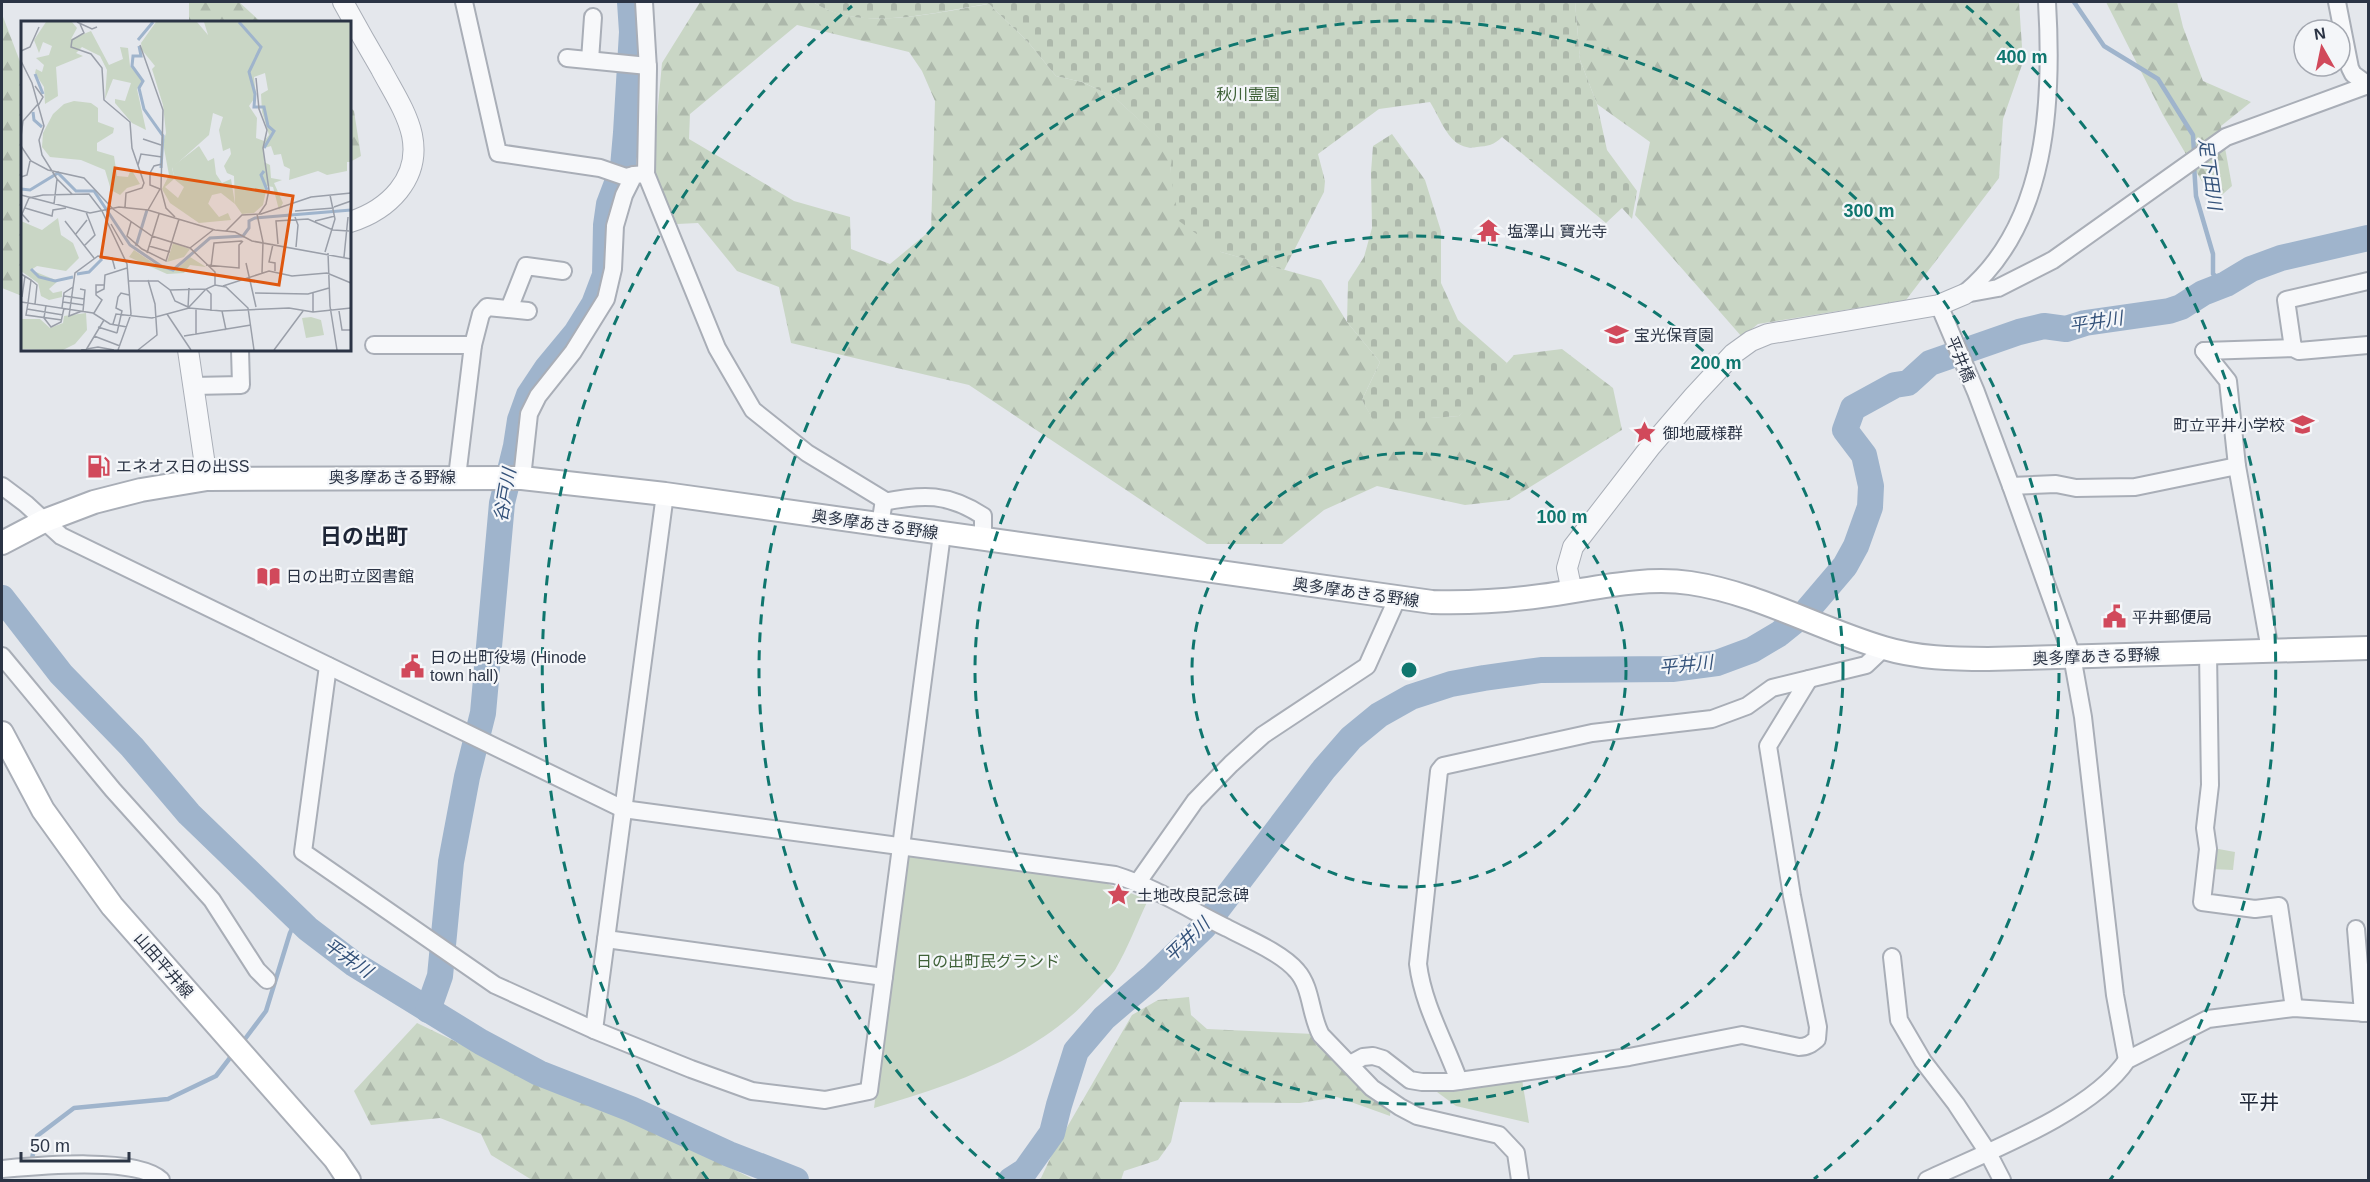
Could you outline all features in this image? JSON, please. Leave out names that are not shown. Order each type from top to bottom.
[{"type":"main road","name":"奥多摩あきる野線","points":[[2,543],[44,521],[94,502],[141,490],[207,479],[522,478],[665,494],[1397,599],[1471,603],[1633,583],[1688,583],[1716,588],[1906,654],[1966,659],[2368,648]]},
{"type":"main road","name":"山田平井線","points":[[2,733],[43,810],[112,906],[335,1159],[349,1180]]},
{"type":"street","points":[[343,2],[397,98],[412,135],[414,155],[410,174],[390,202],[373,213],[351,222]]},
{"type":"street","points":[[464,2],[498,153],[600,168],[626,177],[640,175]]},
{"type":"street","points":[[644,2],[640,175],[717,348],[753,410],[807,453],[883,502],[913,496],[941,497],[964,504],[983,516],[983,540]]},
{"type":"street","points":[[1965,294],[1980,281],[2000,254],[2022,212],[2035,174],[2046,118],[2050,51],[2047,2]]},
{"type":"street","points":[[2337,2],[2350,68],[2353,74],[2368,85]]},
{"type":"street","points":[[590,60],[593,17]]},
{"type":"street","points":[[567,58],[642,66]]},
{"type":"street","points":[[1572,592],[1567,568],[1573,547],[1652,446],[1733,354],[1750,341],[1768,334],[1939,306],[1965,294],[1998,288],[2053,260],[2226,137],[2368,85]]},
{"type":"street","points":[[522,478],[530,414],[538,396],[573,352],[606,299],[613,269],[615,226],[624,195],[640,175]]},
{"type":"street","points":[[509,309],[526,266],[563,271]]},
{"type":"street","points":[[2293,348],[2286,300],[2368,281]]},
{"type":"street","name":"平井橋","points":[[1939,306],[1976,392],[2072,656],[2083,717],[2115,995],[2127,1060]]},
{"type":"street","points":[[457,477],[472,345],[481,314],[487,307],[528,311]]},
{"type":"street","points":[[374,345],[472,345]]},
{"type":"street","points":[[2270,650],[2237,466],[2228,381],[2204,351],[2293,348],[2300,351],[2368,345]]},
{"type":"street","points":[[188,351],[207,479]]},
{"type":"street","points":[[193,386],[242,385],[240,351]]},
{"type":"street","points":[[2011,486],[2056,484],[2076,488],[2135,487],[2237,466]]},
{"type":"street","points":[[2,486],[61,536],[82,547],[623,809],[1115,875],[1145,886],[1252,941],[1290,964],[1305,982],[1321,1035],[1382,1097],[1418,1116],[1499,1135],[1516,1153],[1520,1180]]},
{"type":"street","points":[[594,1030],[665,494]]},
{"type":"street","points":[[880,525],[883,502]]},
{"type":"street","points":[[328,666],[303,852],[495,985],[594,1030],[691,1070],[752,1091],[825,1100],[853,1096],[869,1091],[942,534]]},
{"type":"street","points":[[1145,886],[1195,801],[1231,764],[1263,735],[1367,666],[1397,599]]},
{"type":"street","points":[[1459,1081],[1421,987],[1418,964],[1439,771],[1443,766],[1592,734],[1712,719],[1747,706],[1772,688],[1866,665],[1884,648]]},
{"type":"street","points":[[2208,652],[2210,785],[2205,828],[2208,849],[2202,902],[2255,909],[2279,906],[2294,1008]]},
{"type":"street","points":[[2,656],[113,790],[212,900],[264,977]]},
{"type":"street","points":[[1350,1064],[1363,1057],[1373,1056],[1383,1059],[1410,1080],[1459,1081],[1629,1057],[1742,1035],[1799,1047],[1807,1047],[1817,1039],[1818,1027],[1792,896],[1768,746],[1809,679]]},
{"type":"street","points":[[1927,1180],[2040,1127],[2075,1107],[2119,1073],[2127,1060],[2208,1018],[2294,1008],[2366,1013],[2356,929]]},
{"type":"street","points":[[606,939],[884,977]]},
{"type":"street","points":[[1892,957],[1899,1020],[1923,1061],[1956,1104],[1987,1151],[2002,1180]]},
{"type":"street","points":[[9,1168],[71,1164],[140,1170],[160,1180]]},
{"type":"green space","points":[[189,2],[239,2],[260,21],[189,21]]},
{"type":"green space","points":[[700,2],[813,2],[853,17],[875,18],[899,18],[989,4],[1028,42],[1056,76],[1082,82],[1114,97],[1174,151],[1170,171],[1221,252],[1321,280],[1347,322],[1380,362],[1362,400],[1374,421],[1459,416],[1514,355],[1562,349],[1613,388],[1622,430],[1509,500],[1465,505],[1377,486],[1324,510],[1282,544],[1207,544],[969,385],[791,343],[779,287],[737,271],[698,223],[677,224],[652,171],[662,63]],"holes":[[[797,25],[909,52],[922,71],[935,101],[931,230],[890,264],[851,249],[850,217],[794,201],[689,139],[690,114]]]},
{"type":"green space","name":"秋川霊園","points":[[813,2],[1575,2],[1580,60],[1597,104],[1607,150],[1637,191],[1632,219],[1622,208],[1606,223],[1502,137],[1484,146],[1460,145],[1448,134],[1430,102],[1379,109],[1318,154],[1325,181],[1324,192],[1284,270],[1221,252],[1179,221],[1170,171],[1173,151],[1114,97],[1082,82],[1056,76],[1028,42],[989,4],[923,15],[876,19],[832,12]]},
{"type":"green space","points":[[1575,2],[2019,2],[2023,62],[2003,119],[1999,178],[1906,300],[1758,324],[1742,337],[1635,215],[1650,142],[1597,104],[1580,60]]},
{"type":"green space","points":[[2106,2],[2177,2],[2183,27],[2203,81],[2251,102],[2221,126],[2232,186],[2214,202],[2163,115]]},
{"type":"green space","points":[[2,14],[21,64],[21,296],[2,288]]},
{"type":"green space","points":[[351,108],[354,111],[361,156],[351,161]]},
{"type":"green space","points":[[1392,134],[1425,180],[1441,231],[1441,283],[1458,320],[1507,363],[1482,396],[1459,416],[1374,422],[1362,400],[1380,362],[1347,322],[1348,282],[1364,257],[1372,228],[1373,146]]},
{"type":"green space","points":[[2213,848],[2235,852],[2233,870],[2211,869]]},
{"type":"green space","name":"日の出町民グランド","points":[[907,856],[1103,882],[1148,900],[1115,970],[1075,1013],[1050,1032],[1023,1050],[965,1077],[874,1108]]},
{"type":"green space","points":[[1189,997],[1191,1015],[1207,1029],[1314,1034],[1392,1092],[1390,1116],[1337,1097],[1300,1103],[1180,1102],[1171,1142],[1158,1160],[1124,1171],[1121,1180],[1037,1180],[1041,1178],[1055,1148],[1132,1015],[1158,1000]]},
{"type":"green space","points":[[417,1023],[630,1118],[755,1180],[532,1180],[491,1155],[481,1134],[440,1118],[371,1125],[354,1091]]},
{"type":"green space","points":[[1522,1079],[1529,1123],[1456,1106],[1437,1092]]},
{"type":"waterway","name":"谷戸川","points":[[428,1010],[440,976],[451,862],[467,777],[483,713],[502,503],[520,420],[529,395],[547,368],[576,333],[594,304],[605,275],[606,225],[609,204],[623,167],[632,32],[630,2]]},
{"type":"waterway","name":"足下田川","points":[[2074,2],[2104,46],[2158,79],[2193,135],[2194,153]]},
{"type":"waterway","name":"足下田川","points":[[2194,165],[2196,196],[2213,254],[2213,274],[2226,284]]},
{"type":"waterway","name":"平井川","points":[[1011,1180],[1025,1171],[1052,1133],[1076,1051],[1104,1018],[1151,978],[1204,927],[1324,769],[1351,738],[1379,715],[1411,697],[1451,684],[1484,678],[1541,670],[1672,669],[1717,663],[1752,650],[1779,634],[1805,613],[1845,566],[1856,546],[1870,507],[1871,486],[1864,455],[1845,430],[1853,408],[1895,385],[1908,383],[1930,363],[2019,332],[2044,326],[2066,329],[2085,323],[2169,311],[2226,284],[2251,269],[2281,258],[2368,238]]},
{"type":"waterway","name":"平井川","points":[[2,598],[61,674],[132,747],[189,814],[308,929],[354,964],[481,1042],[539,1073],[631,1109],[729,1154],[796,1180]]},
{"type":"waterway","points":[[242,1043],[266,1011],[290,933],[297,919]]},
{"type":"waterway","points":[[31,1163],[37,1136],[74,1108],[168,1099],[216,1076],[233,1054]]},
{"type":"place","name":"塩澤山 寶光寺","points":[[1489,231]]},
{"type":"place","name":"宝光保育園","points":[[1616,335]]},
{"type":"place","name":"町立平井小学校","points":[[2303,425]]},
{"type":"place","name":"御地蔵様群","points":[[1645,433]]},
{"type":"place","name":"エネオス日の出SS","points":[[98,466]]},
{"type":"place","name":"日の出町立図書館","points":[[268,576]]},
{"type":"place","name":"平井郵便局","points":[[2114,617]]},
{"type":"place","name":"日の出町役場 (Hinode town hall)","points":[[412,666]]},
{"type":"place","name":"土地改良記念碑","points":[[1119,895]]},
{"type":"district","name":"日の出町","points":[[364,536]]},
{"type":"district","name":"平井","points":[[2259,1102]]}]
